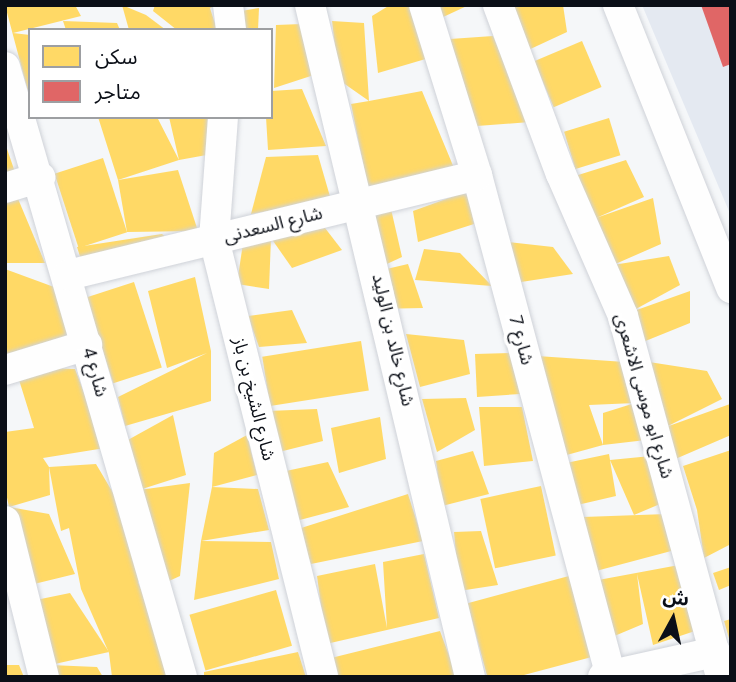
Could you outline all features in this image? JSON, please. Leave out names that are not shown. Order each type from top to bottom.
[{"type":"street","points":[[228,5],[231,28]]},
{"type":"street","name":"شارع خالد بن الوليد","points":[[310,5],[361,203],[470,677]]},
{"type":"street","name":"شارع 7","points":[[424,5],[477,174],[608,676]]},
{"type":"street","name":"شارع ابو موسى الاشعرى","points":[[498,5],[561,174],[623,316],[718,664]]},
{"type":"street","points":[[618,5],[729,280]]},
{"type":"street","name":"شارع 4","points":[[5,67],[40,177],[181,677]]},
{"type":"street","name":"شارع الشيخ بن باز","points":[[223,119],[214,201],[214,239],[323,677]]},
{"type":"street","name":"شارع السعدنى","points":[[68,275],[477,174]]},
{"type":"street","points":[[5,188],[40,177]]},
{"type":"street","points":[[5,370],[87,345]]},
{"type":"street","points":[[5,521],[44,677]]},
{"type":"street","points":[[608,676],[718,664]]},
{"type":"shaded area","points":[[642,5],[731,5],[731,216]]},
{"type":"building: سكن","points":[[5,5],[75,5],[81,16],[13,33],[28,35],[28,91]]},
{"type":"building: سكن","points":[[122,5],[146,15],[163,28],[128,28]]},
{"type":"building: سكن","points":[[155,5],[218,5],[210,8],[216,28],[174,28],[153,11]]},
{"type":"building: سكن","points":[[390,5],[412,5],[429,58],[378,73],[372,16]]},
{"type":"building: سكن","points":[[438,5],[469,5],[441,18]]},
{"type":"building: سكن","points":[[511,5],[563,5],[567,32],[524,52]]},
{"type":"building: سكن","points":[[259,8],[258,28],[225,28],[229,13]]},
{"type":"building: سكن","points":[[63,21],[117,23],[119,28],[65,28]]},
{"type":"building: سكن","points":[[332,21],[364,23],[369,101],[339,80]]},
{"type":"building: سكن","points":[[302,24],[317,74],[274,88],[276,25]]},
{"type":"building: سكن","points":[[493,36],[530,122],[477,126],[450,39]]},
{"type":"building: سكن","points":[[582,41],[602,87],[554,107],[534,61]]},
{"type":"building: سكن","points":[[302,89],[326,146],[268,150],[266,119],[273,119],[273,91]]},
{"type":"building: سكن","points":[[422,91],[454,168],[368,188],[351,104]]},
{"type":"building: سكن","points":[[609,118],[620,155],[575,169],[564,132]]},
{"type":"building: سكن","points":[[99,119],[158,119],[179,160],[118,180]]},
{"type":"building: سكن","points":[[169,119],[217,119],[234,150],[179,160]]},
{"type":"building: سكن","points":[[6,146],[16,175],[5,176]]},
{"type":"building: سكن","points":[[318,155],[331,200],[251,214],[266,157]]},
{"type":"building: سكن","points":[[103,158],[127,232],[79,248],[54,174]]},
{"type":"building: سكن","points":[[626,160],[644,197],[596,218],[653,198],[661,244],[613,265],[575,176]]},
{"type":"building: سكن","points":[[178,170],[198,231],[127,232],[118,180]]},
{"type":"building: سكن","points":[[468,191],[474,224],[418,242],[413,211]]},
{"type":"building: سكن","points":[[16,194],[45,263],[5,263],[5,198]]},
{"type":"building: سكن","points":[[391,209],[402,257],[365,274],[346,221]]},
{"type":"building: سكن","points":[[325,228],[342,250],[292,268],[271,238]]},
{"type":"building: سكن","points":[[162,234],[173,243],[83,266],[77,247]]},
{"type":"building: سكن","points":[[271,238],[269,289],[237,284],[243,243]]},
{"type":"building: سكن","points":[[508,242],[553,247],[573,274],[521,282]]},
{"type":"building: سكن","points":[[424,249],[460,253],[492,286],[415,280]]},
{"type":"building: سكن","points":[[669,256],[680,285],[623,316],[613,265]]},
{"type":"building: سكن","points":[[408,264],[423,308],[375,309],[365,274]]},
{"type":"building: سكن","points":[[5,269],[54,287],[71,343],[5,360]]},
{"type":"building: سكن","points":[[195,277],[211,351],[211,401],[125,426],[118,397],[207,353],[167,368],[148,291]]},
{"type":"building: سكن","points":[[134,282],[162,368],[113,383],[85,298]]},
{"type":"building: سكن","points":[[690,291],[690,323],[643,342],[631,312]]},
{"type":"building: سكن","points":[[292,310],[307,343],[259,347],[248,316]]},
{"type":"building: سكن","points":[[406,334],[464,340],[470,374],[420,387]]},
{"type":"building: سكن","points":[[361,341],[369,390],[270,406],[262,357]]},
{"type":"building: سكن","points":[[510,353],[520,394],[477,397],[475,354]]},
{"type":"building: سكن","points":[[537,356],[625,362],[635,403],[589,405],[603,445],[563,456],[555,410]]},
{"type":"building: سكن","points":[[649,362],[707,371],[722,399],[666,427],[730,404],[731,435],[673,460]]},
{"type":"building: سكن","points":[[15,367],[75,369],[105,448],[43,458],[49,467],[50,495],[9,507],[5,488],[5,432],[34,428]]},
{"type":"building: سكن","points":[[466,398],[475,430],[437,452],[422,399]]},
{"type":"building: سكن","points":[[635,403],[646,440],[603,445],[603,413]]},
{"type":"building: سكن","points":[[479,407],[522,407],[533,461],[484,466]]},
{"type":"building: سكن","points":[[317,409],[323,441],[279,452],[268,411]]},
{"type":"building: سكن","points":[[173,415],[186,475],[139,490],[126,441]]},
{"type":"building: سكن","points":[[380,417],[386,459],[339,473],[331,428]]},
{"type":"building: سكن","points":[[247,435],[257,475],[212,487],[214,453]]},
{"type":"building: سكن","points":[[731,450],[731,544],[704,558],[697,510],[683,466]]},
{"type":"building: سكن","points":[[473,451],[489,494],[442,506],[436,461]]},
{"type":"building: سكن","points":[[609,454],[616,496],[573,506],[566,463]]},
{"type":"building: سكن","points":[[651,456],[660,504],[634,515],[610,460]]},
{"type":"building: سكن","points":[[328,462],[349,507],[296,521],[286,471]]},
{"type":"building: سكن","points":[[96,464],[125,513],[150,580],[138,582],[157,628],[166,677],[112,677],[109,653],[81,589],[69,528],[61,531],[49,467]]},
{"type":"building: سكن","points":[[190,483],[180,576],[169,581],[139,490]]},
{"type":"building: سكن","points":[[541,486],[556,555],[495,568],[480,499]]},
{"type":"building: سكن","points":[[212,487],[258,489],[269,530],[201,541]]},
{"type":"building: سكن","points":[[408,494],[423,541],[311,564],[298,529]]},
{"type":"building: سكن","points":[[9,507],[49,514],[75,574],[34,584]]},
{"type":"building: سكن","points":[[667,514],[675,550],[596,571],[583,517]]},
{"type":"building: سكن","points":[[481,531],[498,585],[459,591],[454,532]]},
{"type":"building: سكن","points":[[201,541],[271,542],[279,579],[194,600]]},
{"type":"building: سكن","points":[[424,554],[439,618],[326,644],[317,576],[375,564],[387,628],[383,562]]},
{"type":"building: سكن","points":[[679,565],[695,631],[653,645],[637,574],[643,624],[612,637],[593,581]]},
{"type":"building: سكن","points":[[731,567],[731,585],[719,590],[713,573]]},
{"type":"building: سكن","points":[[569,576],[591,657],[517,677],[487,677],[468,603]]},
{"type":"building: سكن","points":[[276,590],[292,646],[205,671],[189,615]]},
{"type":"building: سكن","points":[[70,593],[109,652],[50,665],[31,601]]},
{"type":"building: سكن","points":[[731,619],[731,642],[730,642],[724,621]]},
{"type":"building: سكن","points":[[440,631],[457,677],[331,677],[327,659]]},
{"type":"building: سكن","points":[[298,652],[306,677],[204,677],[204,672]]},
{"type":"building: سكن","points":[[5,665],[19,665],[24,677],[5,677]]},
{"type":"building: سكن","points":[[50,665],[97,667],[103,677],[54,677]]},
{"type":"building: متاجر","points":[[701,5],[731,5],[731,64],[723,67]]}]
